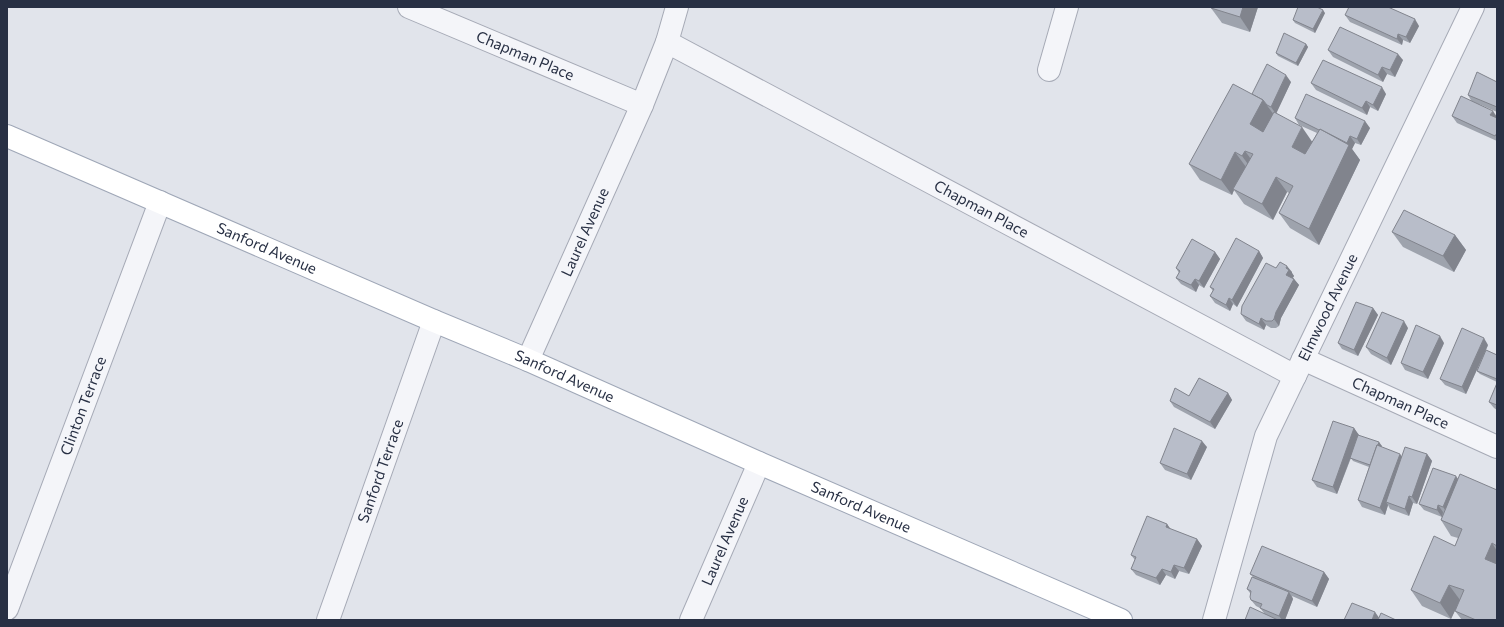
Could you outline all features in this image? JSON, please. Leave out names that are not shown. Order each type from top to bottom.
[{"type":"main road","name":"Sanford Avenue","points":[[7,136],[434,321],[528,360],[759,463],[1121,620]]},
{"type":"street","name":"Chapman Place","points":[[409,7],[642,105]]},
{"type":"street","points":[[667,42],[677,7]]},
{"type":"street","points":[[1049,70],[1067,7]]},
{"type":"street","name":"Elmwood Avenue","points":[[1214,620],[1266,436],[1473,7]]},
{"type":"street","name":"Chapman Place","points":[[667,42],[1299,367],[1497,447]]},
{"type":"street","name":"Laurel Avenue","points":[[528,360],[642,105],[667,42]]},
{"type":"street","name":"Clinton Terrace","points":[[7,609],[160,202]]},
{"type":"street","name":"Sanford Terrace","points":[[328,620],[434,321]]},
{"type":"street","name":"Laurel Avenue","points":[[691,620],[759,463]]},
{"type":"building","points":[[1211,7],[1243,7],[1240,17]]},
{"type":"building","points":[[1298,7],[1317,7],[1323,10],[1313,29],[1293,20]]},
{"type":"building","points":[[1349,7],[1388,7],[1415,19],[1406,37],[1398,34],[1397,39],[1345,15]]},
{"type":"building","points":[[1340,27],[1398,54],[1390,70],[1382,67],[1378,75],[1328,50]]},
{"type":"building","points":[[1284,33],[1306,44],[1296,63],[1276,53]]},
{"type":"building","points":[[1323,60],[1382,87],[1373,105],[1366,101],[1362,108],[1311,83]]},
{"type":"building","points":[[1267,64],[1286,75],[1271,107],[1263,100],[1252,94]]},
{"type":"building","points":[[1477,72],[1497,82],[1497,107],[1468,95]]},
{"type":"building","points":[[1233,84],[1263,100],[1250,124],[1263,132],[1274,112],[1302,127],[1292,147],[1305,154],[1320,129],[1349,145],[1309,229],[1279,213],[1293,186],[1276,177],[1262,204],[1233,189],[1253,154],[1245,151],[1242,156],[1235,152],[1221,180],[1189,164]]},
{"type":"building","points":[[1306,94],[1365,121],[1357,139],[1350,136],[1347,143],[1295,118]]},
{"type":"building","points":[[1461,96],[1493,111],[1490,115],[1497,118],[1497,133],[1495,136],[1452,116]]},
{"type":"building","points":[[1404,210],[1455,235],[1443,256],[1392,232]]},
{"type":"building","points":[[1236,238],[1259,251],[1232,300],[1229,298],[1226,305],[1210,296],[1214,289],[1210,287]]},
{"type":"building","points":[[1192,239],[1215,252],[1199,281],[1195,279],[1191,285],[1176,278],[1180,271],[1176,268]]},
{"type":"building","points":[[1280,262],[1287,266],[1286,268],[1289,270],[1286,275],[1294,279],[1276,312],[1274,319],[1272,321],[1266,321],[1261,318],[1259,324],[1241,314],[1242,306],[1266,263],[1276,268]]},
{"type":"building","points":[[1356,302],[1373,308],[1354,350],[1338,343]]},
{"type":"building","points":[[1382,312],[1404,321],[1387,358],[1366,347]]},
{"type":"building","points":[[1416,325],[1440,336],[1423,372],[1401,363]]},
{"type":"building","points":[[1462,328],[1484,338],[1462,387],[1440,379]]},
{"type":"building","points":[[1486,350],[1497,355],[1497,379],[1477,371]]},
{"type":"building","points":[[1199,378],[1228,393],[1210,422],[1170,401],[1175,388],[1189,396]]},
{"type":"building","points":[[1497,383],[1497,405],[1489,402]]},
{"type":"building","points":[[1333,421],[1354,428],[1333,487],[1312,480]]},
{"type":"building","points":[[1174,428],[1202,441],[1187,474],[1160,463]]},
{"type":"building","points":[[1358,435],[1379,442],[1370,465],[1350,458]]},
{"type":"building","points":[[1377,445],[1400,454],[1380,508],[1358,500]]},
{"type":"building","points":[[1405,447],[1427,454],[1412,497],[1409,496],[1405,509],[1386,502]]},
{"type":"building","points":[[1433,468],[1456,476],[1443,507],[1438,505],[1437,510],[1419,504]]},
{"type":"building","points":[[1460,474],[1497,490],[1497,546],[1492,543],[1485,559],[1497,564],[1497,620],[1476,620],[1455,611],[1464,590],[1449,585],[1440,603],[1411,590],[1434,536],[1455,546],[1462,529],[1441,520]]},
{"type":"building","points":[[1147,516],[1167,524],[1166,527],[1197,539],[1184,568],[1174,565],[1171,572],[1162,569],[1156,578],[1131,569],[1136,557],[1131,555]]},
{"type":"building","points":[[1262,546],[1324,572],[1312,601],[1250,574]]},
{"type":"building","points":[[1252,577],[1289,592],[1279,616],[1260,608],[1262,604],[1251,600],[1251,591],[1247,589]]},
{"type":"building","points":[[1352,603],[1375,612],[1372,620],[1344,620]]},
{"type":"building","points":[[1250,607],[1278,620],[1245,620]]},
{"type":"building","points":[[1381,613],[1396,620],[1378,620]]}]
